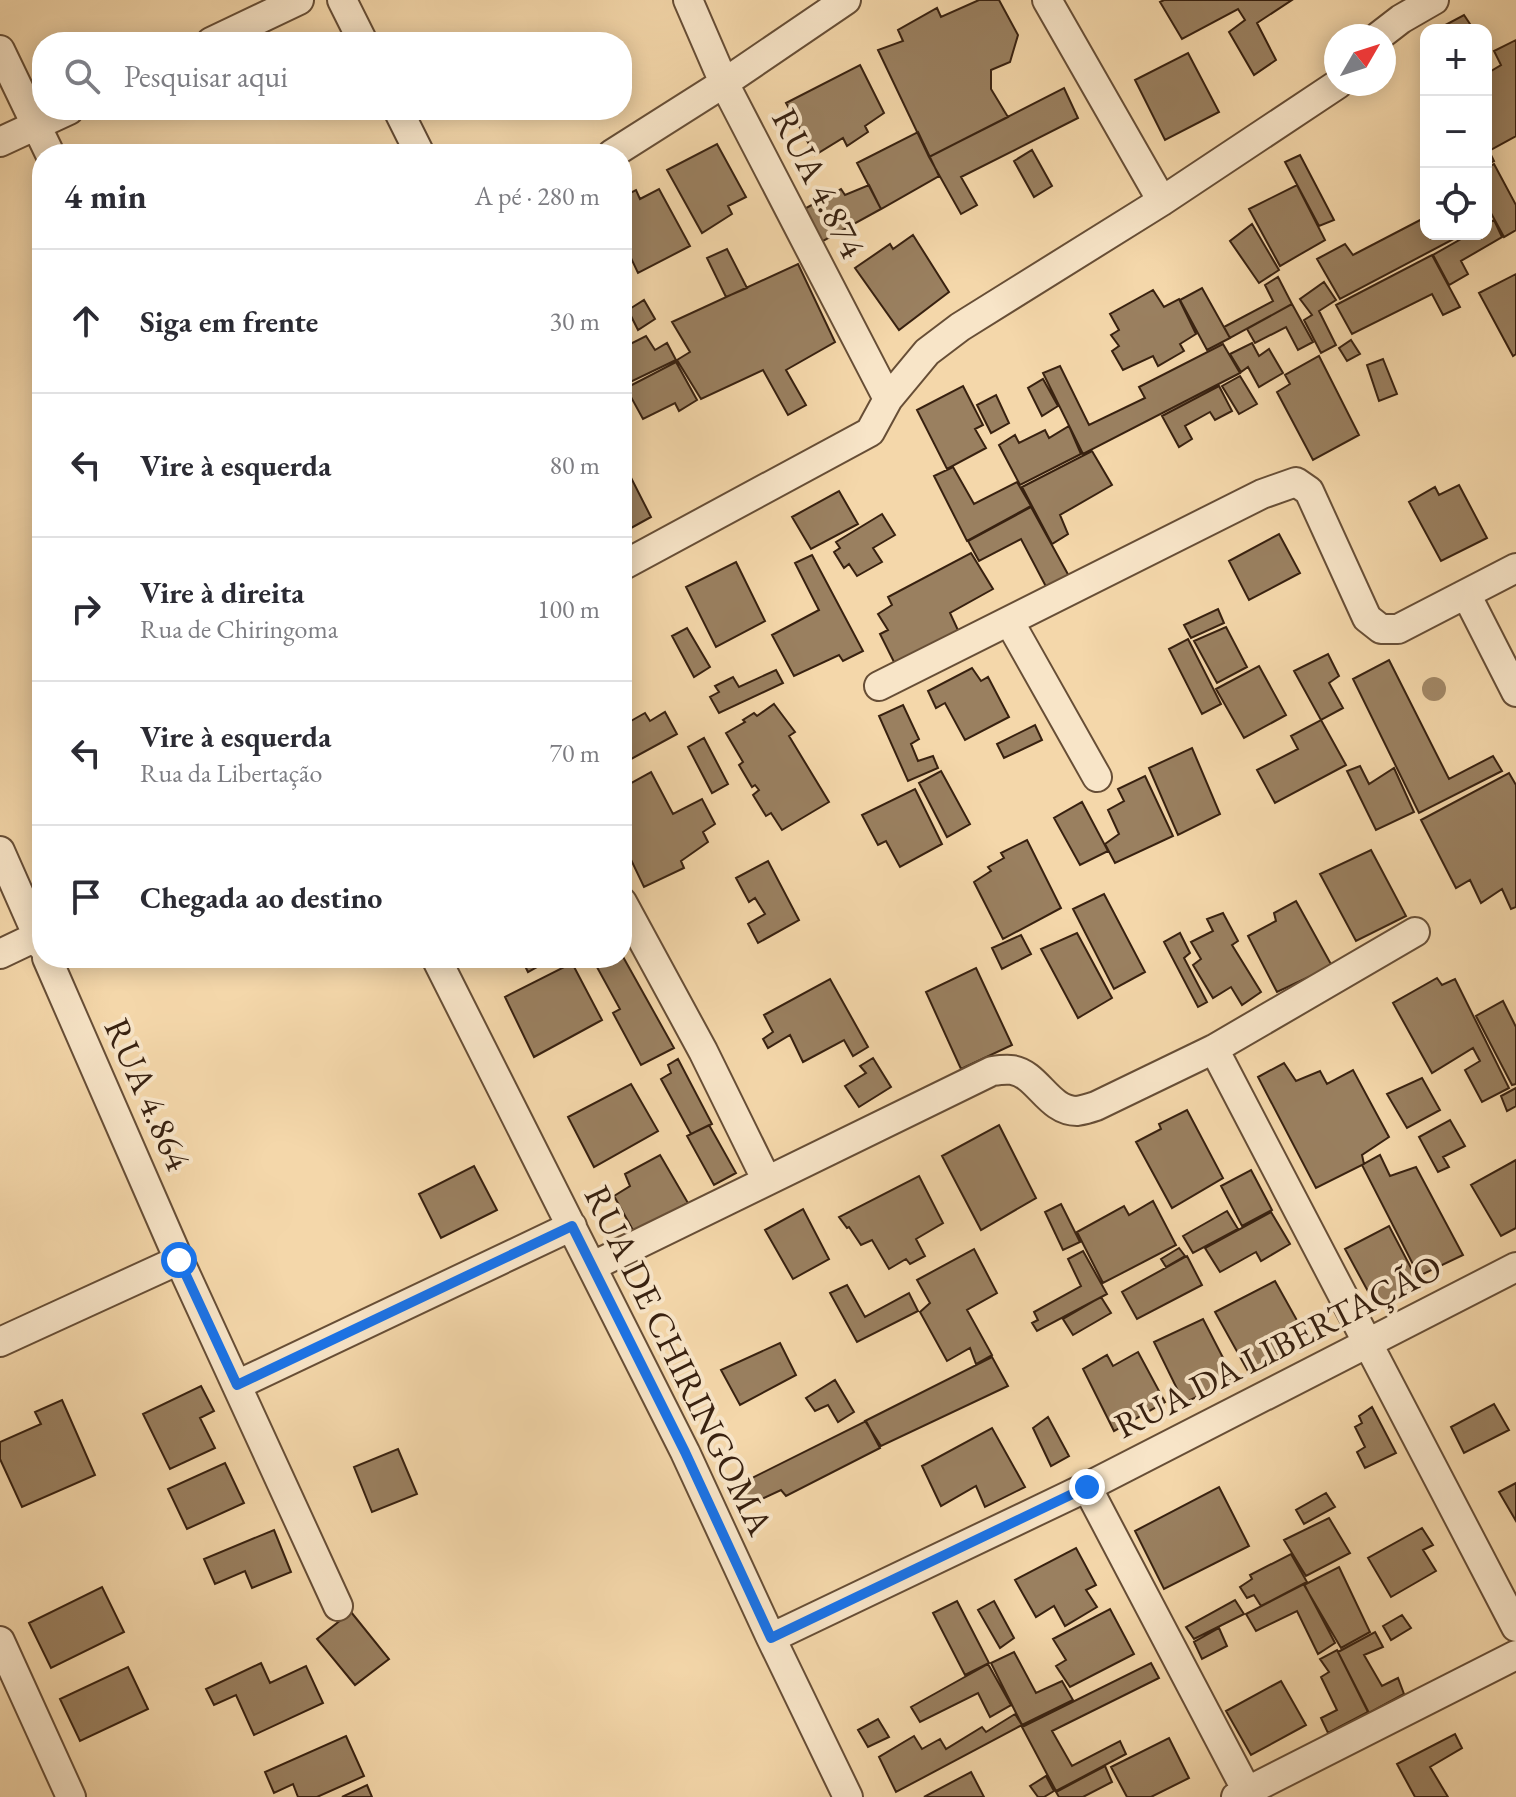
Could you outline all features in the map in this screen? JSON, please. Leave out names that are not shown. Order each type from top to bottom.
[{"type":"street","points":[[232,32],[299,0]]},
{"type":"street","points":[[342,0],[358,32]]},
{"type":"street","name":"RUA 4.874","points":[[688,0],[724,83],[888,399]]},
{"type":"street","points":[[628,144],[846,0]]},
{"type":"street","points":[[1047,0],[1162,201]]},
{"type":"street","points":[[1393,24],[1434,0]]},
{"type":"street","points":[[0,50],[32,115]]},
{"type":"street","points":[[632,561],[870,432],[888,399],[927,352],[960,327],[1162,201],[1324,93]]},
{"type":"street","points":[[35,120],[46,144]]},
{"type":"street","points":[[0,142],[48,120]]},
{"type":"street","points":[[403,120],[415,144]]},
{"type":"street","points":[[879,686],[1262,494],[1296,482],[1309,491],[1367,618],[1381,629],[1398,629],[1516,568]]},
{"type":"street","points":[[1466,594],[1516,692]]},
{"type":"street","points":[[1009,621],[1097,777]]},
{"type":"street","name":"RUA 4.864","points":[[0,851],[32,922]]},
{"type":"street","points":[[632,920],[703,1051],[767,1181]]},
{"type":"street","points":[[593,1266],[992,1071],[1010,1069],[1022,1073],[1064,1108],[1077,1111],[1096,1106],[1214,1049],[1415,932]]},
{"type":"street","points":[[0,954],[32,946]]},
{"type":"street","name":"RUA 4.864","points":[[52,968],[179,1260],[338,1606]]},
{"type":"street","name":"RUA DE CHIRINGOMA","points":[[441,968],[685,1452],[848,1797]]},
{"type":"street","points":[[1214,1049],[1516,1627]]},
{"type":"street","points":[[237,1385],[572,1226]]},
{"type":"street","points":[[0,1342],[179,1260]]},
{"type":"street","name":"RUA DA LIBERTAÇÃO","points":[[771,1638],[1087,1487],[1516,1267]]},
{"type":"street","points":[[1087,1487],[1245,1795],[1516,1655]]},
{"type":"street","points":[[0,1641],[71,1797]]},
{"type":"building","points":[[979,0],[999,0],[1018,35],[1010,62],[991,70],[991,89],[1008,117],[929,157],[878,50],[903,41],[898,30],[937,8],[941,17]]},
{"type":"building","points":[[1292,0],[1257,23],[1276,60],[1254,75],[1229,32],[1245,20],[1238,9],[1182,39],[1160,2]]},
{"type":"building","points":[[1464,15],[1470,24],[1447,24]]},
{"type":"building","points":[[1516,40],[1516,136],[1492,149],[1492,70],[1501,65],[1494,51]]},
{"type":"building","points":[[1188,53],[1219,112],[1165,140],[1135,80]]},
{"type":"building","points":[[860,65],[884,113],[865,126],[868,132],[847,146],[843,138],[815,155],[786,103]]},
{"type":"building","points":[[1064,88],[1078,118],[961,177],[977,205],[961,214],[929,157]]},
{"type":"building","points":[[918,132],[939,176],[881,209],[857,163]]},
{"type":"building","points":[[717,144],[746,197],[728,206],[732,214],[702,233],[667,170]]},
{"type":"building","points":[[1032,150],[1052,186],[1034,197],[1014,161]]},
{"type":"building","points":[[1300,155],[1334,220],[1319,226],[1285,162]]},
{"type":"building","points":[[1492,165],[1516,205],[1516,230],[1504,237],[1492,215]]},
{"type":"building","points":[[869,185],[881,209],[814,246],[797,213],[841,189],[845,195]]},
{"type":"building","points":[[1297,185],[1325,240],[1280,266],[1249,209]]},
{"type":"building","points":[[659,189],[690,246],[638,273],[632,260],[632,192],[636,190],[640,199]]},
{"type":"building","points":[[1420,220],[1420,240],[1452,240],[1340,299],[1317,259],[1345,244],[1353,255]]},
{"type":"building","points":[[1492,221],[1502,237],[1461,261],[1468,274],[1449,285],[1433,255],[1459,240],[1492,240]]},
{"type":"building","points":[[1252,224],[1279,270],[1259,283],[1230,241]]},
{"type":"building","points":[[913,235],[949,292],[899,330],[855,268],[890,244],[893,249]]},
{"type":"building","points":[[727,249],[747,288],[726,297],[707,258]]},
{"type":"building","points":[[1432,255],[1460,307],[1443,315],[1432,294],[1352,334],[1336,305]]},
{"type":"building","points":[[798,264],[835,342],[786,370],[806,405],[788,415],[763,370],[701,399],[677,360],[690,352],[672,322]]},
{"type":"building","points":[[1516,274],[1516,354],[1513,356],[1479,293]]},
{"type":"building","points":[[1278,277],[1292,304],[1230,338],[1224,327],[1273,301],[1265,285]]},
{"type":"building","points":[[1324,282],[1336,300],[1319,311],[1336,345],[1321,353],[1304,320],[1312,315],[1300,299]]},
{"type":"building","points":[[1202,288],[1230,338],[1207,350],[1180,300]]},
{"type":"building","points":[[1153,290],[1164,307],[1179,299],[1196,334],[1180,344],[1184,351],[1158,366],[1153,356],[1123,370],[1112,351],[1119,346],[1111,335],[1119,330],[1110,314]]},
{"type":"building","points":[[644,300],[655,319],[638,330],[632,318],[632,308]]},
{"type":"building","points":[[1292,304],[1313,342],[1298,350],[1286,327],[1255,343],[1247,329]]},
{"type":"building","points":[[646,336],[655,350],[667,343],[676,360],[632,381],[632,343]]},
{"type":"building","points":[[1351,340],[1360,354],[1347,361],[1339,348]]},
{"type":"building","points":[[1252,343],[1259,356],[1269,349],[1283,373],[1259,387],[1248,367],[1241,372],[1230,354]]},
{"type":"building","points":[[1223,344],[1240,373],[1083,454],[1043,373],[1060,366],[1089,425],[1145,398],[1139,387]]},
{"type":"building","points":[[1319,356],[1359,435],[1313,460],[1277,392],[1290,384],[1285,375]]},
{"type":"building","points":[[1383,359],[1397,394],[1379,401],[1367,365]]},
{"type":"building","points":[[676,362],[697,400],[679,411],[675,403],[643,419],[632,399],[632,385]]},
{"type":"building","points":[[1240,376],[1257,404],[1239,414],[1222,386]]},
{"type":"building","points":[[1043,379],[1058,406],[1042,416],[1028,388]]},
{"type":"building","points":[[963,386],[983,425],[975,429],[986,448],[947,469],[917,410]]},
{"type":"building","points":[[1219,386],[1232,411],[1215,420],[1210,412],[1185,426],[1192,439],[1179,447],[1162,416]]},
{"type":"building","points":[[996,395],[1009,423],[991,433],[977,405]]},
{"type":"building","points":[[1069,426],[1081,454],[1020,485],[999,445],[1015,435],[1019,443],[1045,430],[1049,438]]},
{"type":"building","points":[[1092,451],[1112,485],[1060,515],[1068,534],[1052,544],[1022,487]]},
{"type":"building","points":[[953,467],[974,504],[1017,482],[1031,506],[967,541],[934,476]]},
{"type":"building","points":[[632,480],[651,517],[632,527]]},
{"type":"building","points":[[1459,485],[1487,538],[1441,561],[1409,502],[1435,487],[1439,495]]},
{"type":"building","points":[[839,491],[858,524],[811,549],[792,517]]},
{"type":"building","points":[[1031,507],[1075,587],[1052,598],[1021,539],[979,561],[968,541]]},
{"type":"building","points":[[882,514],[895,535],[873,548],[882,562],[857,576],[849,564],[844,568],[834,552],[840,548],[836,542]]},
{"type":"building","points":[[1279,534],[1300,573],[1249,600],[1229,561]]},
{"type":"building","points":[[971,553],[993,589],[950,613],[963,641],[898,670],[880,634],[888,630],[878,614],[892,605],[888,597]]},
{"type":"building","points":[[812,555],[863,651],[843,661],[839,655],[794,676],[772,635],[819,610],[795,563]]},
{"type":"building","points":[[736,562],[765,621],[716,647],[686,587]]},
{"type":"building","points":[[1218,609],[1224,623],[1191,638],[1184,625]]},
{"type":"building","points":[[1226,627],[1247,667],[1217,683],[1194,641]]},
{"type":"building","points":[[687,628],[710,667],[694,677],[672,636]]},
{"type":"building","points":[[1188,639],[1221,704],[1202,714],[1169,649]]},
{"type":"building","points":[[1328,654],[1339,676],[1329,683],[1343,708],[1321,720],[1294,671]]},
{"type":"building","points":[[1389,660],[1449,779],[1493,756],[1502,771],[1419,813],[1353,679]]},
{"type":"building","points":[[1259,666],[1286,715],[1244,738],[1216,689]]},
{"type":"building","points":[[972,668],[981,681],[988,677],[1009,717],[965,740],[945,703],[936,708],[928,691]]},
{"type":"building","points":[[776,670],[783,683],[719,713],[710,697],[719,692],[715,686],[733,677],[739,687]]},
{"type":"building","points":[[774,704],[795,732],[789,736],[829,802],[782,830],[771,813],[766,816],[753,795],[759,790],[755,785],[752,787],[739,765],[743,762],[726,733],[754,713],[757,716]]},
{"type":"building","points":[[903,705],[919,739],[911,744],[918,761],[933,756],[938,768],[908,781],[879,716]]},
{"type":"building","points":[[665,712],[677,734],[632,759],[632,720],[645,713],[650,721]]},
{"type":"building","points":[[1321,720],[1346,765],[1275,803],[1257,770],[1298,749],[1291,736]]},
{"type":"building","points":[[1035,725],[1042,740],[1004,758],[997,744]]},
{"type":"building","points":[[704,738],[728,784],[712,793],[688,747]]},
{"type":"building","points":[[1192,748],[1220,814],[1178,835],[1149,768]]},
{"type":"building","points":[[1360,766],[1369,784],[1394,768],[1414,812],[1376,830],[1347,771]]},
{"type":"building","points":[[941,771],[970,824],[947,837],[919,783]]},
{"type":"building","points":[[651,772],[673,814],[702,799],[715,824],[703,832],[708,842],[681,861],[684,868],[644,887],[632,862],[632,782]]},
{"type":"building","points":[[1509,773],[1516,785],[1516,907],[1511,909],[1502,889],[1481,903],[1470,880],[1456,888],[1421,820]]},
{"type":"building","points":[[1145,776],[1173,836],[1115,863],[1105,844],[1119,834],[1108,810],[1124,801],[1118,789]]},
{"type":"building","points":[[915,789],[942,844],[900,867],[886,841],[878,845],[862,815]]},
{"type":"building","points":[[1082,802],[1108,851],[1080,865],[1054,818]]},
{"type":"building","points":[[1027,840],[1061,908],[1003,939],[974,882],[991,871],[988,867],[1004,858],[1001,853]]},
{"type":"building","points":[[1371,850],[1406,916],[1356,941],[1320,874]]},
{"type":"building","points":[[768,861],[799,920],[758,943],[748,924],[765,914],[755,898],[749,902],[736,878]]},
{"type":"building","points":[[1104,894],[1145,972],[1114,989],[1073,909]]},
{"type":"building","points":[[1296,901],[1332,966],[1277,992],[1248,936],[1276,921],[1274,913]]},
{"type":"building","points":[[1223,913],[1238,941],[1232,945],[1261,992],[1242,1005],[1231,987],[1213,998],[1193,965],[1201,959],[1191,942],[1213,931],[1207,919]]},
{"type":"building","points":[[1077,933],[1112,998],[1078,1018],[1041,949]]},
{"type":"building","points":[[1180,933],[1190,953],[1184,958],[1207,1002],[1198,1007],[1164,942]]},
{"type":"building","points":[[1021,935],[1031,954],[1002,969],[992,948]]},
{"type":"building","points":[[562,968],[575,968],[602,1020],[534,1057],[505,997]]},
{"type":"building","points":[[597,968],[629,968],[674,1048],[641,1065],[613,1013],[620,1009]]},
{"type":"building","points":[[976,968],[1012,1045],[961,1069],[926,992]]},
{"type":"building","points":[[1437,978],[1442,985],[1455,979],[1509,1088],[1482,1102],[1465,1070],[1480,1061],[1473,1048],[1432,1073],[1393,1003]]},
{"type":"building","points":[[830,979],[868,1047],[853,1056],[844,1040],[803,1062],[790,1035],[768,1048],[763,1039],[773,1032],[764,1015]]},
{"type":"building","points":[[1503,1001],[1516,1027],[1516,1084],[1512,1085],[1476,1016]]},
{"type":"building","points":[[873,1058],[891,1087],[859,1107],[845,1086],[866,1073],[860,1066]]},
{"type":"building","points":[[678,1059],[712,1124],[691,1134],[661,1079],[671,1073],[668,1065]]},
{"type":"building","points":[[1284,1063],[1296,1081],[1320,1071],[1327,1084],[1353,1070],[1389,1137],[1362,1155],[1364,1164],[1316,1188],[1258,1077]]},
{"type":"building","points":[[1422,1078],[1440,1110],[1407,1128],[1387,1094]]},
{"type":"building","points":[[631,1084],[658,1131],[594,1167],[568,1117]]},
{"type":"building","points":[[1516,1088],[1516,1106],[1507,1111],[1501,1096]]},
{"type":"building","points":[[1187,1110],[1223,1178],[1172,1208],[1136,1142],[1161,1129],[1159,1124]]},
{"type":"building","points":[[1450,1120],[1465,1146],[1443,1157],[1449,1167],[1438,1172],[1419,1137]]},
{"type":"building","points":[[709,1125],[736,1173],[714,1185],[687,1136]]},
{"type":"building","points":[[999,1125],[1036,1198],[981,1230],[942,1156]]},
{"type":"building","points":[[660,1155],[688,1203],[634,1232],[614,1196],[630,1186],[625,1174]]},
{"type":"building","points":[[1380,1155],[1390,1176],[1416,1167],[1463,1255],[1419,1276],[1362,1165]]},
{"type":"building","points":[[1516,1160],[1516,1228],[1501,1236],[1471,1185]]},
{"type":"building","points":[[474,1166],[497,1210],[441,1238],[419,1194]]},
{"type":"building","points":[[1251,1170],[1272,1210],[1242,1226],[1221,1186]]},
{"type":"building","points":[[919,1176],[943,1223],[916,1239],[925,1256],[910,1264],[906,1259],[889,1269],[872,1240],[861,1245],[839,1217]]},
{"type":"building","points":[[1153,1201],[1176,1245],[1103,1283],[1077,1232],[1124,1206],[1129,1215]]},
{"type":"building","points":[[1061,1204],[1080,1242],[1063,1250],[1045,1212]]},
{"type":"building","points":[[803,1209],[829,1259],[793,1279],[765,1230]]},
{"type":"building","points":[[1227,1211],[1238,1229],[1193,1253],[1183,1236]]},
{"type":"building","points":[[1271,1212],[1290,1244],[1261,1261],[1256,1252],[1220,1272],[1205,1248]]},
{"type":"building","points":[[1389,1226],[1420,1285],[1377,1308],[1345,1249]]},
{"type":"building","points":[[1179,1248],[1185,1256],[1166,1267],[1161,1259]]},
{"type":"building","points":[[974,1249],[997,1293],[967,1310],[992,1355],[976,1364],[970,1348],[947,1361],[920,1312],[930,1303],[917,1280]]},
{"type":"building","points":[[1083,1251],[1107,1294],[1037,1331],[1032,1323],[1038,1320],[1034,1312],[1081,1286],[1068,1259]]},
{"type":"building","points":[[1187,1256],[1202,1285],[1137,1319],[1122,1292]]},
{"type":"building","points":[[1275,1281],[1299,1324],[1276,1336],[1286,1354],[1249,1373],[1215,1312]]},
{"type":"building","points":[[847,1285],[865,1317],[909,1293],[918,1311],[857,1342],[830,1293]]},
{"type":"building","points":[[1101,1297],[1111,1313],[1073,1335],[1063,1319]]},
{"type":"building","points":[[1203,1319],[1234,1379],[1184,1403],[1154,1342]]},
{"type":"building","points":[[780,1343],[796,1375],[740,1405],[721,1370]]},
{"type":"building","points":[[1138,1352],[1165,1402],[1114,1431],[1083,1369],[1107,1355],[1113,1366]]},
{"type":"building","points":[[992,1357],[1008,1386],[881,1446],[865,1421]]},
{"type":"building","points":[[835,1380],[854,1412],[838,1422],[828,1405],[815,1411],[806,1398]]},
{"type":"building","points":[[201,1386],[214,1411],[200,1418],[215,1448],[170,1469],[143,1414]]},
{"type":"building","points":[[62,1400],[95,1475],[22,1507],[0,1459],[0,1442],[41,1424],[35,1412]]},
{"type":"building","points":[[1494,1404],[1509,1430],[1464,1453],[1451,1427]]},
{"type":"building","points":[[1372,1407],[1396,1453],[1365,1468],[1357,1452],[1365,1447],[1355,1427],[1362,1423],[1359,1416]]},
{"type":"building","points":[[1048,1417],[1069,1456],[1051,1466],[1033,1428]]},
{"type":"building","points":[[866,1421],[880,1448],[786,1496],[781,1490],[747,1506],[736,1486]]},
{"type":"building","points":[[992,1428],[1025,1487],[985,1507],[976,1486],[941,1506],[922,1466]]},
{"type":"building","points":[[398,1449],[417,1494],[372,1512],[354,1467]]},
{"type":"building","points":[[225,1463],[244,1503],[187,1529],[168,1489]]},
{"type":"building","points":[[1516,1483],[1516,1521],[1499,1492]]},
{"type":"building","points":[[1219,1487],[1249,1546],[1164,1589],[1135,1531]]},
{"type":"building","points":[[1326,1493],[1335,1507],[1304,1524],[1296,1510]]},
{"type":"building","points":[[1329,1518],[1350,1553],[1306,1576],[1284,1540]]},
{"type":"building","points":[[1422,1528],[1433,1545],[1423,1550],[1436,1571],[1391,1597],[1368,1558]]},
{"type":"building","points":[[274,1530],[291,1572],[252,1588],[245,1571],[215,1584],[204,1559]]},
{"type":"building","points":[[1076,1548],[1096,1585],[1086,1590],[1097,1607],[1065,1626],[1054,1606],[1036,1617],[1015,1580]]},
{"type":"building","points":[[1291,1554],[1307,1582],[1261,1606],[1254,1595],[1247,1598],[1240,1587],[1252,1579],[1250,1575]]},
{"type":"building","points":[[1339,1567],[1370,1632],[1341,1648],[1304,1585]]},
{"type":"building","points":[[1304,1584],[1335,1643],[1318,1654],[1297,1611],[1256,1631],[1246,1614]]},
{"type":"building","points":[[102,1587],[124,1632],[51,1668],[29,1623]]},
{"type":"building","points":[[1235,1600],[1244,1614],[1194,1639],[1186,1627]]},
{"type":"building","points":[[957,1601],[989,1663],[965,1675],[933,1613]]},
{"type":"building","points":[[994,1601],[1014,1638],[1000,1648],[978,1610]]},
{"type":"building","points":[[1110,1609],[1134,1654],[1070,1687],[1056,1666],[1066,1660],[1053,1639]]},
{"type":"building","points":[[351,1612],[389,1659],[355,1685],[317,1639]]},
{"type":"building","points":[[1402,1615],[1411,1628],[1391,1640],[1383,1626]]},
{"type":"building","points":[[1219,1628],[1227,1646],[1202,1659],[1194,1642]]},
{"type":"building","points":[[1375,1632],[1383,1647],[1364,1655],[1382,1686],[1398,1678],[1404,1694],[1369,1713],[1338,1652]]},
{"type":"building","points":[[1337,1650],[1368,1712],[1328,1733],[1321,1718],[1337,1710],[1321,1677],[1329,1672],[1320,1659]]},
{"type":"building","points":[[1014,1652],[1036,1693],[1062,1681],[1073,1700],[1022,1725],[991,1663]]},
{"type":"building","points":[[261,1663],[270,1683],[306,1666],[323,1703],[254,1735],[236,1695],[214,1705],[206,1689]]},
{"type":"building","points":[[1151,1663],[1159,1678],[1052,1731],[1072,1766],[1120,1741],[1126,1754],[1056,1791],[1022,1727]]},
{"type":"building","points":[[988,1664],[1011,1705],[990,1717],[978,1693],[920,1722],[911,1707]]},
{"type":"building","points":[[128,1667],[148,1709],[80,1741],[60,1699]]},
{"type":"building","points":[[1281,1681],[1306,1725],[1251,1755],[1226,1711]]},
{"type":"building","points":[[1015,1714],[1022,1725],[896,1792],[879,1757],[914,1736],[922,1749],[940,1739],[946,1749],[982,1727],[986,1732]]},
{"type":"building","points":[[878,1719],[889,1737],[868,1747],[858,1730]]},
{"type":"building","points":[[1455,1734],[1462,1748],[1430,1767],[1448,1797],[1415,1797],[1397,1764]]},
{"type":"building","points":[[346,1736],[364,1776],[317,1797],[298,1797],[293,1784],[274,1793],[265,1772]]},
{"type":"building","points":[[1169,1738],[1189,1778],[1151,1797],[1127,1797],[1111,1767]]},
{"type":"building","points":[[1105,1766],[1112,1782],[1083,1797],[1059,1797],[1056,1792]]},
{"type":"building","points":[[971,1772],[984,1797],[924,1797]]},
{"type":"building","points":[[1046,1776],[1054,1791],[1038,1797],[1030,1786]]},
{"type":"building","points":[[367,1785],[372,1797],[342,1797]]},
{"type":"route","points":[[179,1260],[237,1385],[572,1226],[685,1452],[771,1638],[1087,1487]]}]
